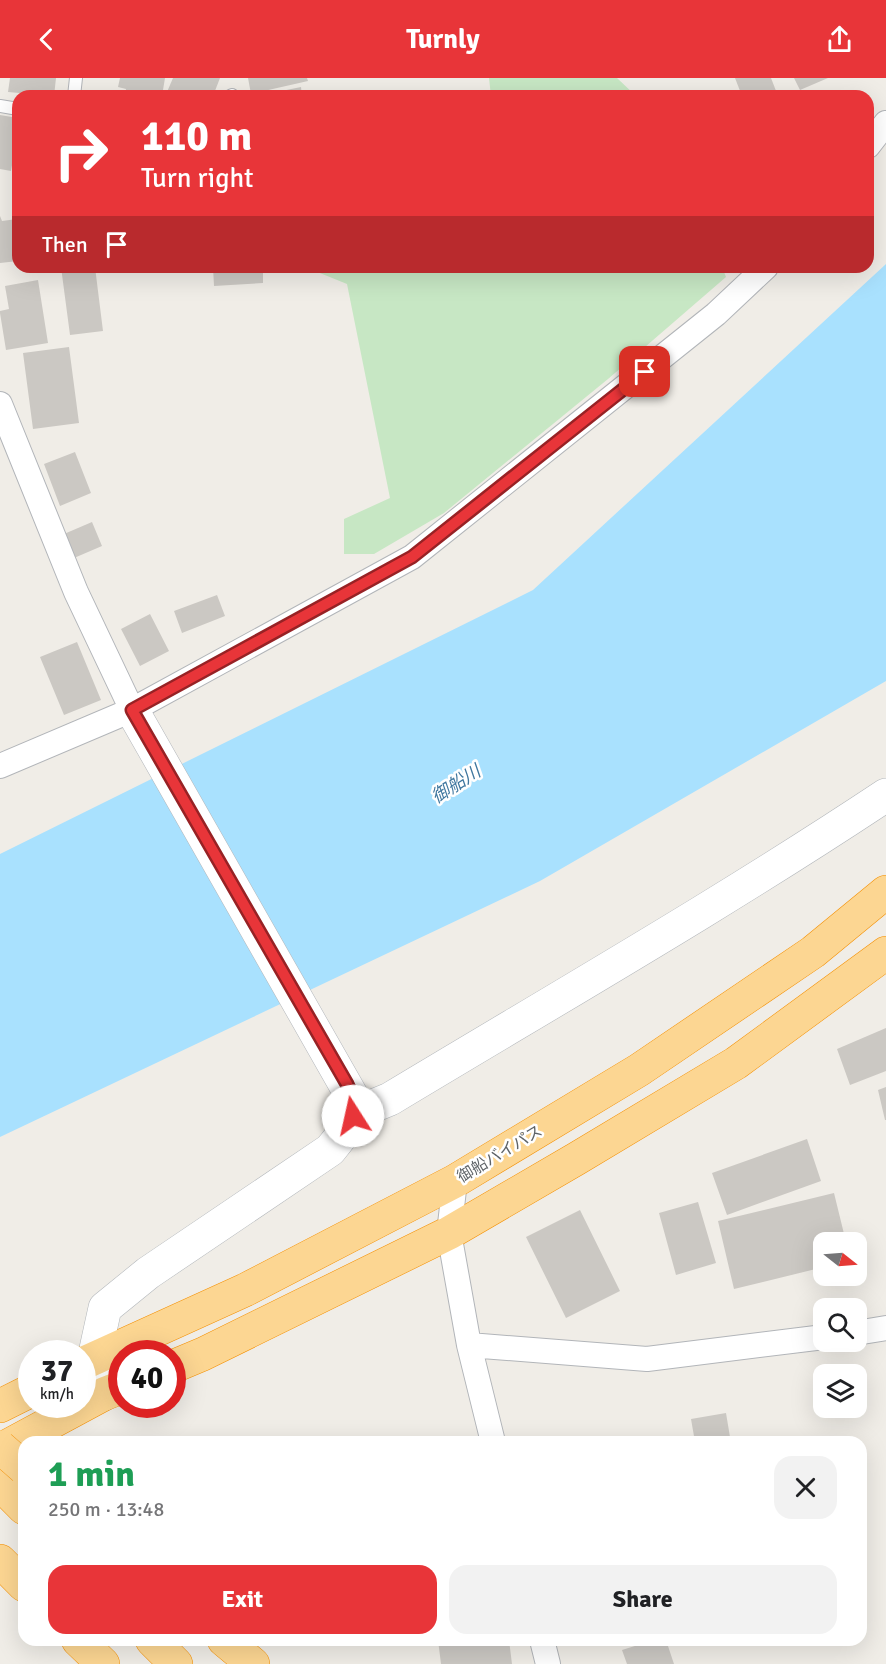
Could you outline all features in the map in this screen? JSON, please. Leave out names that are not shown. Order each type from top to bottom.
[{"type":"highway","name":"御船バイパス","points":[[96,1357],[245,1290],[455,1181],[639,1070],[813,952],[886,892]]},
{"type":"highway","points":[[186,1361],[449,1233],[736,1063],[886,953]]},
{"type":"highway","points":[[23,1436],[108,1393]]},
{"type":"highway","points":[[0,1406],[18,1397]]},
{"type":"highway","points":[[14,1488],[0,1448],[18,1439]]},
{"type":"highway","points":[[0,1561],[18,1579]]},
{"type":"highway","points":[[84,1646],[103,1664]]},
{"type":"highway","points":[[158,1646],[176,1664]]},
{"type":"highway","points":[[231,1646],[253,1664]]},
{"type":"street","points":[[874,138],[886,123]]},
{"type":"street","points":[[3,763],[132,710],[412,557],[716,315],[760,273]]},
{"type":"street","points":[[0,404],[76,592],[132,710],[350,1097],[353,1116],[344,1134],[330,1150],[148,1273],[105,1308],[95,1340]]},
{"type":"street","points":[[350,1097],[373,1106],[390,1099],[697,914],[886,795]]},
{"type":"street","points":[[455,1181],[449,1233],[470,1345],[492,1436]]},
{"type":"street","points":[[867,1331],[886,1328]]},
{"type":"street","points":[[470,1345],[647,1359],[813,1338]]},
{"type":"street","points":[[96,1370],[108,1384]]},
{"type":"street","points":[[544,1646],[548,1664]]},
{"type":"green space","points":[[489,78],[617,78],[630,90],[490,90]]},
{"type":"green space","points":[[320,273],[724,273],[726,277],[608,379],[444,513],[374,554],[344,554],[344,519],[390,498],[347,284]]},
{"type":"water","name":"御船川","points":[[886,264],[886,681],[540,881],[0,1137],[0,854],[533,590]]},
{"type":"building","points":[[10,78],[56,78],[55,90],[12,90],[12,92],[8,92]]},
{"type":"building","points":[[120,78],[165,78],[163,90],[126,90],[118,87]]},
{"type":"building","points":[[173,78],[220,78],[215,90],[168,90]]},
{"type":"building","points":[[248,78],[307,78],[308,81],[269,90],[250,90]]},
{"type":"building","points":[[735,78],[771,78],[776,90],[740,90]]},
{"type":"building","points":[[794,78],[828,78],[800,90]]},
{"type":"building","points":[[0,115],[12,117],[12,165],[11,171],[0,169]]},
{"type":"building","points":[[0,216],[2,221],[12,220],[12,262],[0,263]]},
{"type":"building","points":[[62,273],[96,273],[103,331],[70,335]]},
{"type":"building","points":[[213,273],[263,273],[263,283],[214,286]]},
{"type":"building","points":[[38,280],[48,343],[6,350],[0,313],[0,311],[9,309],[5,286]]},
{"type":"building","points":[[69,347],[79,423],[33,429],[23,353]]},
{"type":"building","points":[[75,452],[91,493],[60,506],[44,464]]},
{"type":"building","points":[[92,522],[102,546],[74,558],[64,534]]},
{"type":"building","points":[[217,595],[225,616],[182,633],[174,611]]},
{"type":"building","points":[[150,614],[169,651],[140,666],[121,629]]},
{"type":"building","points":[[77,642],[101,700],[64,715],[40,657]]},
{"type":"building","points":[[886,1028],[886,1071],[850,1085],[837,1049]]},
{"type":"building","points":[[886,1087],[886,1120],[885,1120],[878,1090]]},
{"type":"building","points":[[807,1139],[821,1181],[727,1215],[712,1173]]},
{"type":"building","points":[[834,1193],[844,1232],[813,1232],[813,1270],[734,1289],[718,1221]]},
{"type":"building","points":[[698,1202],[716,1263],[676,1275],[659,1213]]},
{"type":"building","points":[[580,1210],[620,1291],[566,1318],[526,1237]]},
{"type":"building","points":[[726,1413],[730,1436],[694,1436],[691,1419]]},
{"type":"building","points":[[439,1646],[510,1646],[512,1664],[441,1664]]},
{"type":"building","points":[[635,1646],[668,1646],[674,1664],[627,1664],[622,1650]]},
{"type":"route","points":[[353,1116],[354,1100],[347,1084],[132,710],[412,557],[645,372]]}]
